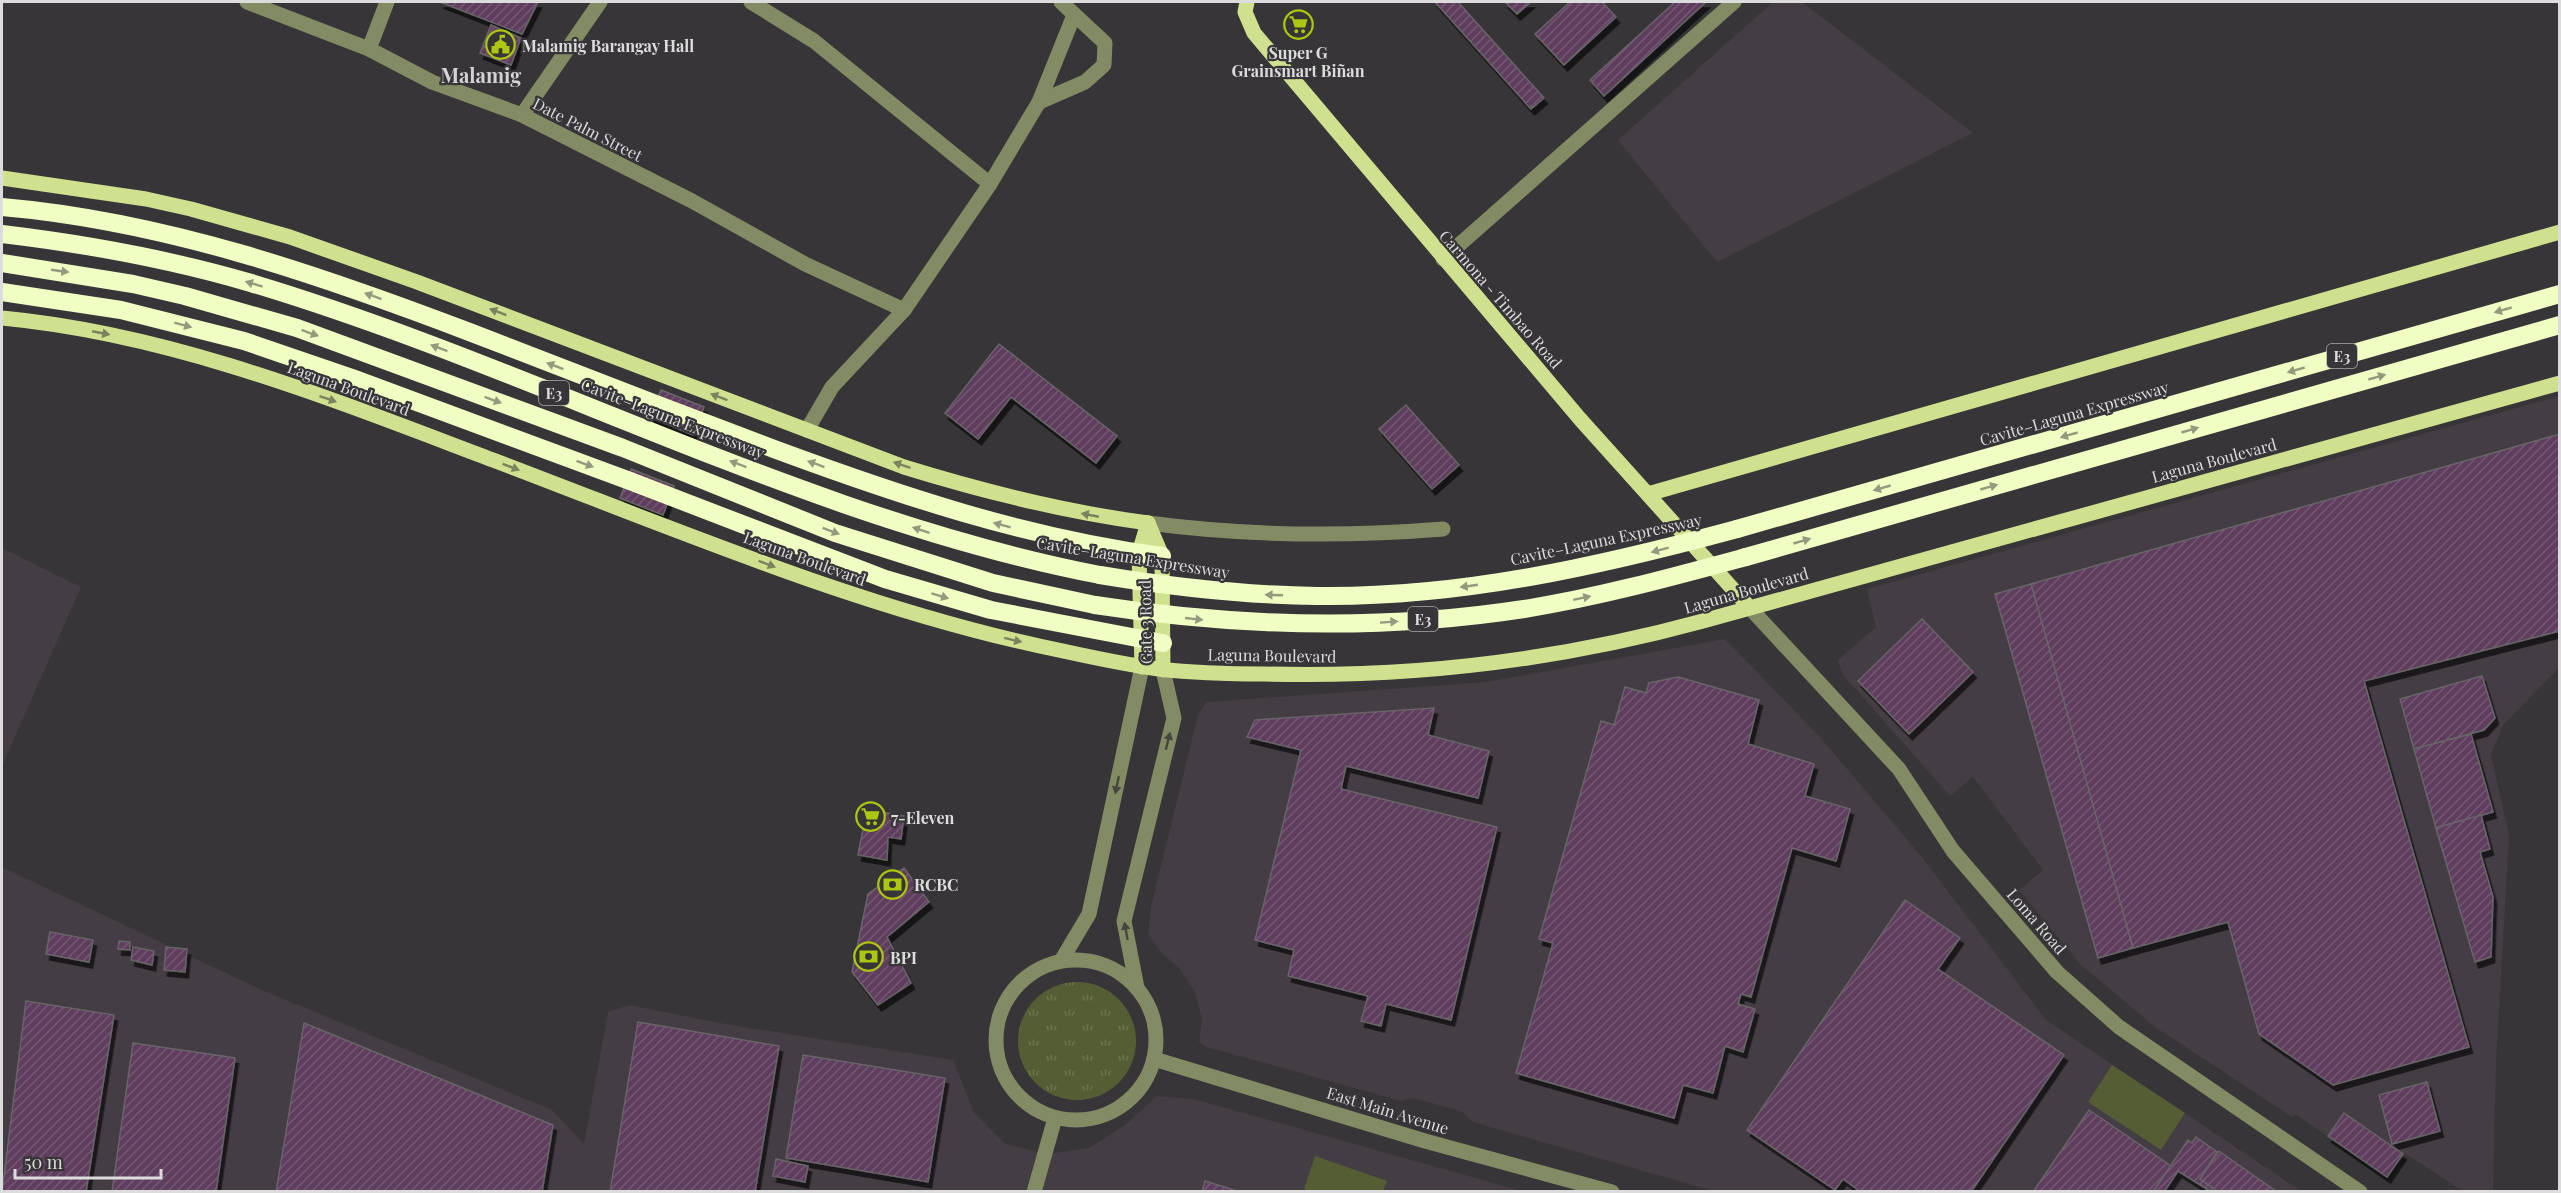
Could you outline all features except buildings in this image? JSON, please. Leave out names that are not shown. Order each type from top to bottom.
[{"type":"highway","points":[[2,207],[89,219],[158,233],[310,273],[884,489],[1027,531],[1139,554],[1162,556]]},
{"type":"highway","name":"Cavite–Laguna Expressway","points":[[2,234],[80,243],[250,283],[422,342],[853,507],[999,553],[1100,575],[1258,595],[1378,594],[1461,588],[1534,577],[1643,554],[2559,294]]},
{"type":"highway","name":"E3","points":[[2,263],[133,284],[185,296],[286,325],[623,448],[835,533],[993,582],[1095,605],[1222,622],[1324,625],[1374,623],[1523,609],[1657,581],[2559,326]]},
{"type":"highway","points":[[2,292],[121,310],[244,341],[352,378],[630,481],[885,579],[991,610],[1163,643]]},
{"type":"main road","name":"Carmona - Timbao Road","points":[[1247,2],[1245,12],[1254,33],[1580,419],[1749,607]]},
{"type":"main road","points":[[2,178],[146,199],[191,209],[290,237],[417,282],[904,467],[987,492],[1102,517],[1148,523]]},
{"type":"main road","points":[[1648,494],[2559,232]]},
{"type":"main road","name":"Laguna Boulevard","points":[[2,318],[142,342],[240,368],[375,415],[873,601],[987,634],[1163,670],[1327,676],[1456,668],[1539,657],[1619,642],[2559,383]]},
{"type":"main road","name":"Gate 3 Road","points":[[1142,667],[1139,554],[1148,523]]},
{"type":"main road","name":"Gate 3 Road","points":[[1148,523],[1162,556],[1163,670]]},
{"type":"street","name":"Date Palm Street","points":[[247,2],[369,49],[432,82],[522,115],[692,201],[805,264],[904,310]]},
{"type":"street","points":[[369,49],[387,2]]},
{"type":"street","points":[[522,115],[600,2]]},
{"type":"street","points":[[751,2],[814,41],[990,184]]},
{"type":"street","points":[[1039,102],[1085,82],[1104,65],[1105,43],[1061,2]]},
{"type":"street","points":[[1443,259],[1734,2]]},
{"type":"street","points":[[807,430],[832,387],[904,310],[990,184],[1039,102],[1074,15]]},
{"type":"street","points":[[1148,523],[1238,533],[1374,535],[1443,529]]},
{"type":"street","name":"Loma Road","points":[[1749,607],[1899,769],[1953,851],[2057,972],[2119,1027],[2360,1191]]},
{"type":"street","name":"Gate 3 Road","points":[[1061,961],[1089,914],[1142,667]]},
{"type":"street","name":"Gate 3 Road","points":[[1137,988],[1124,921],[1174,718],[1163,670]]},
{"type":"street","points":[[1061,961],[1085,961],[1108,967],[1128,979],[1137,988],[1148,1004],[1154,1022],[1156,1041],[1150,1072],[1136,1095],[1114,1112],[1089,1120],[1076,1121],[1054,1118],[1024,1102],[1010,1086],[1000,1067],[995,1046],[1001,1011],[1016,987],[1037,970],[1061,961]]},
{"type":"street","name":"East Main Avenue","points":[[1154,1059],[1425,1141],[1612,1191]]},
{"type":"street","points":[[1034,1191],[1054,1118]]},
{"type":"shaded area","points":[[1773,2],[1802,2],[1973,133],[1717,262],[1618,140]]},
{"type":"shaded area","points":[[2559,396],[2559,668],[2504,724],[2491,754],[2509,836],[2496,1064],[2493,1191],[2463,1191],[2404,1153],[2387,1177],[2295,1114],[2292,1117],[2155,1027],[2080,964],[2019,890],[2043,870],[1973,777],[1950,796],[1843,675],[1838,660],[1876,627],[1867,589]]},
{"type":"shaded area","points":[[2,548],[81,587],[2,766]]},
{"type":"shaded area","points":[[1725,639],[1819,736],[1922,857],[2046,1020],[2301,1191],[1713,1191],[1473,1122],[1461,1111],[1413,1098],[1401,1101],[1207,1047],[1199,1042],[1202,1019],[1194,990],[1179,968],[1160,951],[1148,933],[1151,907],[1198,715],[1207,702],[1487,682]]},
{"type":"shaded area","points":[[2,867],[262,990],[552,1110],[584,1144],[608,1012],[629,1005],[725,1024],[953,1060],[974,1112],[1005,1144],[1047,1154],[1089,1148],[1125,1125],[1157,1096],[1194,1099],[1522,1191],[2,1191]]},
{"type":"green space","points":[[1077,982],[1099,987],[1119,999],[1131,1019],[1136,1041],[1131,1063],[1119,1083],[1099,1095],[1077,1100],[1055,1095],[1035,1083],[1023,1063],[1018,1041],[1023,1019],[1035,999],[1055,987]]},
{"type":"green space","points":[[2112,1065],[2185,1113],[2161,1150],[2088,1102]]},
{"type":"green space","points":[[1315,1156],[1387,1181],[1383,1191],[1310,1192],[1304,1189]]},
{"type":"place","name":"Super G Grainsmart Biñan","points":[[1298,24]]},
{"type":"place","name":"Malamig Barangay Hall","points":[[501,45]]},
{"type":"place","name":"7-Eleven","points":[[870,817]]},
{"type":"place","name":"RCBC","points":[[893,884]]},
{"type":"place","name":"BPI","points":[[869,957]]},
{"type":"district","name":"Malamig","points":[[481,74]]}]
